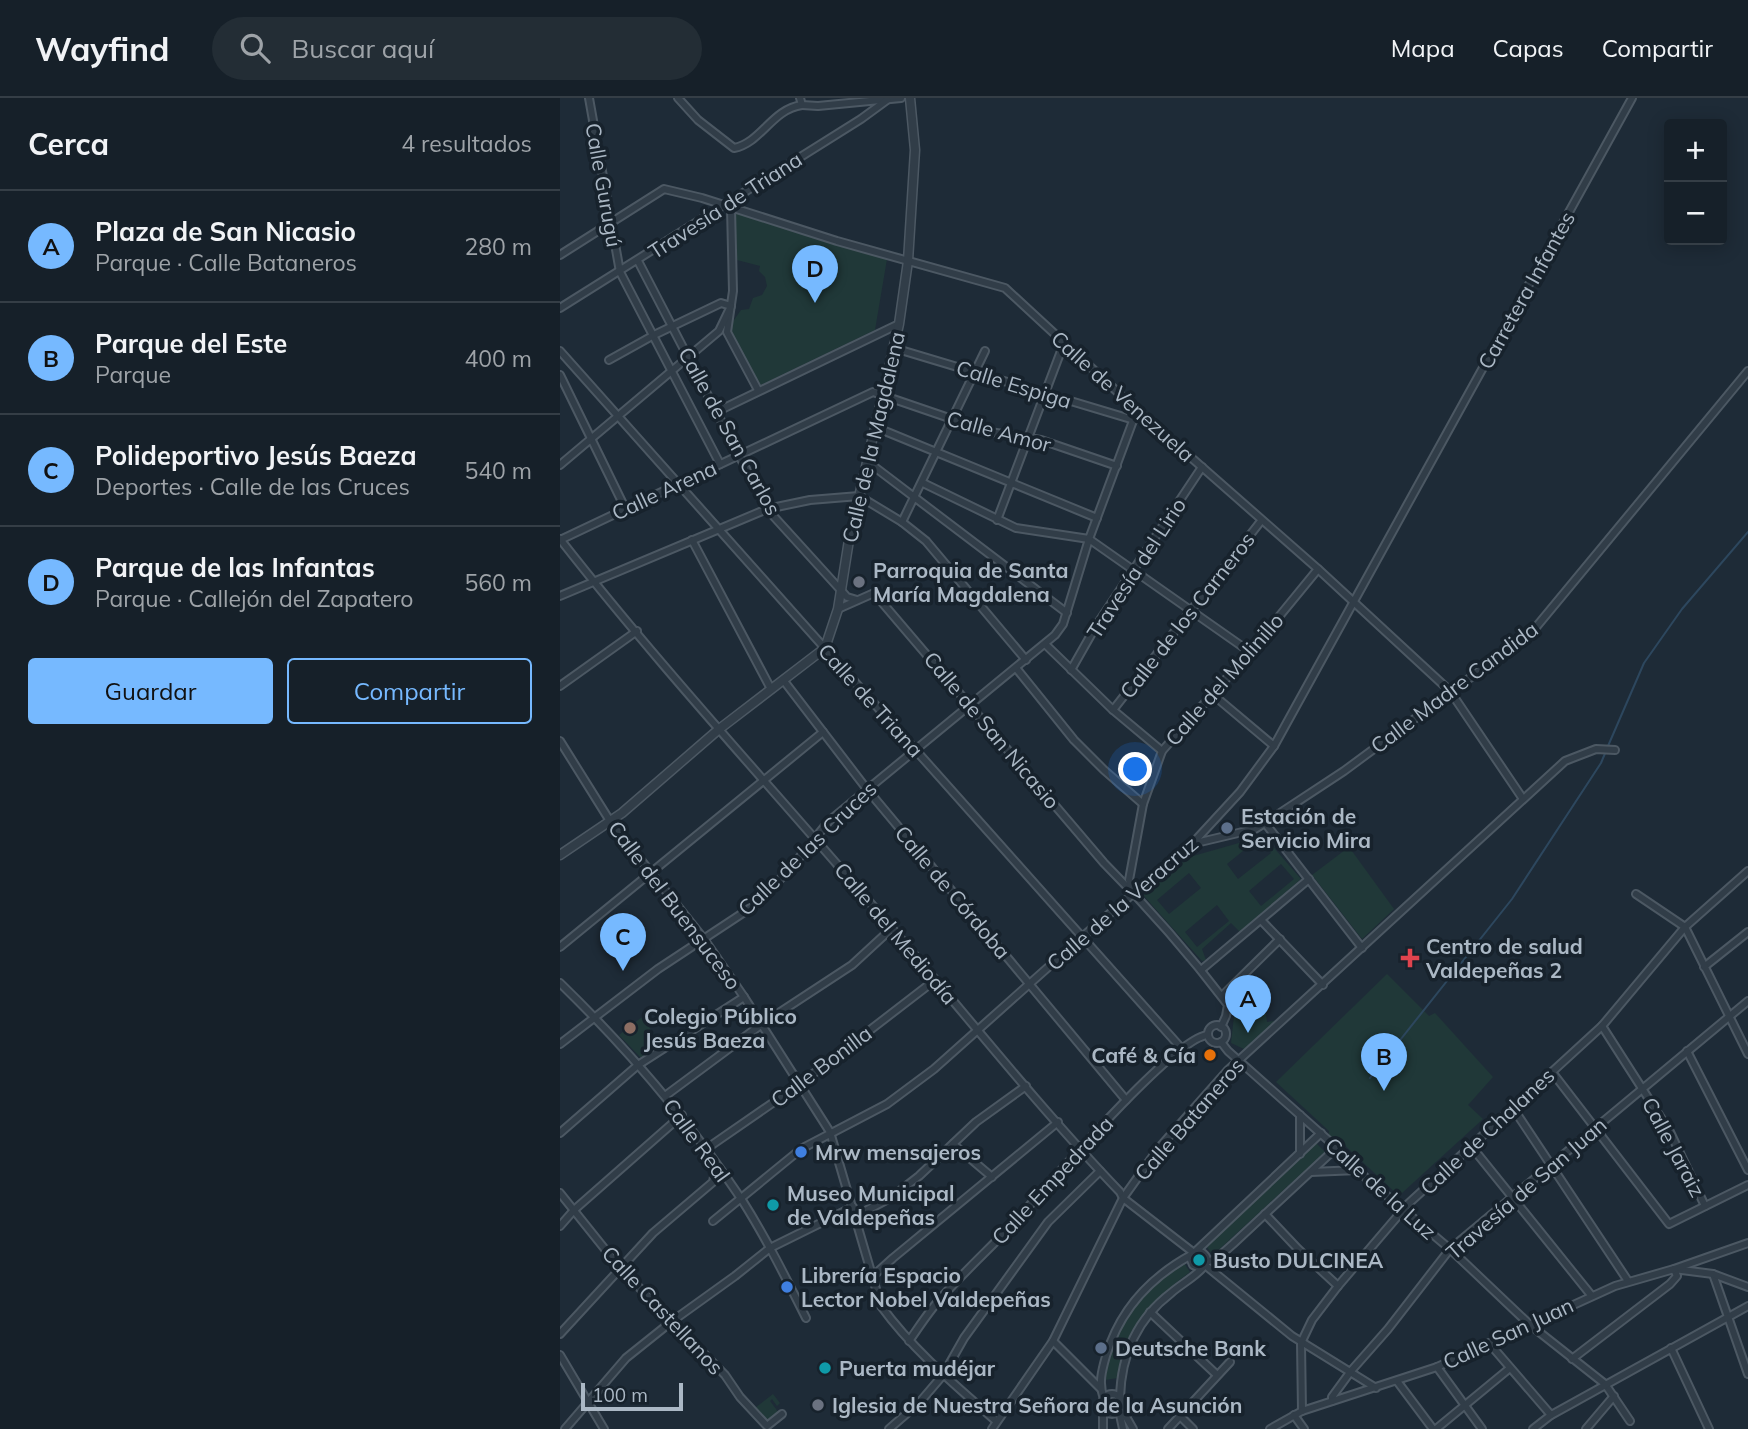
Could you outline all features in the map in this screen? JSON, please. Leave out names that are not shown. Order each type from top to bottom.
[{"type":"street","name":"Calle Gurugú","points":[[589,98],[620,272],[720,464]]},
{"type":"street","points":[[678,98],[698,120],[734,148],[746,146],[778,115],[801,101],[818,106],[901,98]]},
{"type":"street","name":"Calle de la Magdalena","points":[[825,648],[838,609],[859,496],[899,324],[908,261],[915,150],[910,98]]},
{"type":"street","name":"Carretera Infantes","points":[[1420,481],[1632,98]]},
{"type":"street","name":"Travesía de Triana","points":[[560,308],[728,207],[887,100]]},
{"type":"street","name":"Calle de Venezuela","points":[[560,255],[664,189],[1005,288],[1450,691],[1524,799]]},
{"type":"street","points":[[728,207],[733,291],[727,332],[758,390]]},
{"type":"street","name":"Calle de San Carlos","points":[[638,261],[768,509],[848,597],[857,600]]},
{"type":"street","points":[[609,360],[721,303],[730,306]]},
{"type":"street","points":[[560,465],[719,331],[730,306]]},
{"type":"street","points":[[716,412],[899,324]]},
{"type":"street","points":[[997,520],[1064,342]]},
{"type":"street","name":"Calle Espiga","points":[[894,348],[1134,420]]},
{"type":"street","name":"Calle de Triana","points":[[560,351],[1182,1049]]},
{"type":"street","points":[[902,522],[985,351]]},
{"type":"street","name":"Calle Madre Candida","points":[[1194,844],[1255,829],[1265,823],[1344,771],[1532,632],[1748,371]]},
{"type":"street","points":[[560,375],[625,508]]},
{"type":"street","name":"Calle Arena","points":[[560,539],[865,395],[873,392],[883,395]]},
{"type":"street","name":"Calle Amor","points":[[883,395],[990,432],[1041,440],[1117,466]]},
{"type":"street","name":"Calle de las Cruces","points":[[560,1044],[658,969],[755,905],[816,839],[829,821],[1045,644],[1063,624],[1089,539],[1137,410]]},
{"type":"street","points":[[875,427],[1097,518]]},
{"type":"street","points":[[867,462],[1067,613]]},
{"type":"street","name":"Travesía del Lirio","points":[[1071,670],[1096,626],[1202,467]]},
{"type":"street","name":"Calle de la Veracruz","points":[[713,1222],[801,1150],[830,1132],[887,1104],[934,1069],[1134,892],[1194,844],[1240,792],[1274,746],[1420,481]]},
{"type":"street","points":[[923,483],[1016,528],[1089,539],[1250,652]]},
{"type":"street","points":[[560,596],[768,509],[810,500],[859,496],[902,522],[926,541],[1026,660]]},
{"type":"street","name":"Calle de los Carneros","points":[[1113,710],[1261,521]]},
{"type":"street","name":"Calle del Mediodía","points":[[560,539],[718,730],[816,839],[1123,1198],[1194,1253]]},
{"type":"street","points":[[692,540],[771,689]]},
{"type":"street","name":"Calle del Molinillo","points":[[1125,880],[1143,804],[1162,751],[1250,652],[1318,569]]},
{"type":"street","name":"Calle de San Nicasio","points":[[857,600],[874,593],[1134,892]]},
{"type":"street","points":[[838,609],[857,600]]},
{"type":"street","points":[[560,686],[637,631]]},
{"type":"street","points":[[1045,644],[1113,710],[1162,751]]},
{"type":"street","points":[[560,855],[610,821],[718,730],[825,648]]},
{"type":"street","points":[[1016,668],[1074,740],[1143,804]]},
{"type":"street","name":"Calle de Córdoba","points":[[784,681],[866,788],[1126,1100]]},
{"type":"street","points":[[1211,693],[1274,746]]},
{"type":"street","points":[[560,947],[823,733]]},
{"type":"street","name":"Calle del Buensuceso","points":[[561,745],[610,821],[704,939],[830,1132],[881,1306],[909,1341],[996,1421]]},
{"type":"street","name":"Calle Bataneros","points":[[992,1429],[1053,1341],[1123,1198],[1158,1149],[1238,1060],[1565,761],[1581,753],[1613,750]]},
{"type":"street","points":[[1265,823],[1362,948]]},
{"type":"street","name":"Calle de Chalanes","points":[[1301,1343],[1312,1321],[1338,1286],[1402,1210],[1602,1026],[1685,927],[1748,871]]},
{"type":"street","points":[[1201,970],[1309,878]]},
{"type":"street","points":[[1134,892],[1228,1005],[1221,1027]]},
{"type":"street","points":[[1636,894],[1685,927],[1748,1054]]},
{"type":"street","points":[[1261,920],[1323,985]]},
{"type":"street","points":[[665,1096],[761,1024],[852,965],[891,929]]},
{"type":"street","points":[[1704,967],[1748,932]]},
{"type":"street","points":[[1222,996],[1280,939]]},
{"type":"street","name":"Calle Bonilla","points":[[706,1149],[800,1084],[935,980]]},
{"type":"street","name":"Calle Real","points":[[560,983],[594,1016],[682,1115],[741,1200],[770,1248],[806,1318]]},
{"type":"street","points":[[560,1133],[638,1065],[744,997]]},
{"type":"street","name":"Travesía de San Juan","points":[[1332,1401],[1332,1397],[1351,1371],[1388,1329],[1450,1249],[1748,1001]]},
{"type":"street","name":"Calle Jaraiz","points":[[1602,1026],[1671,1132],[1706,1206]]},
{"type":"street","points":[[1212,1027],[1221,1027],[1225,1034],[1221,1042],[1213,1042],[1208,1035],[1212,1027]]},
{"type":"street","name":"Calle Empedrada","points":[[909,1341],[940,1299],[1126,1100],[1182,1049],[1200,1035],[1208,1035]]},
{"type":"street","name":"Calle de la Luz","points":[[1221,1042],[1529,1324],[1605,1384],[1630,1421]]},
{"type":"street","points":[[1688,1051],[1748,1170]]},
{"type":"street","points":[[1552,1072],[1669,1224],[1748,1185]]},
{"type":"street","points":[[856,1216],[892,1197],[976,1122],[1026,1086]]},
{"type":"street","points":[[1513,1108],[1628,1282]]},
{"type":"street","points":[[560,1226],[574,1210],[682,1115]]},
{"type":"street","points":[[1300,1115],[1300,1154]]},
{"type":"street","points":[[872,1277],[1058,1122]]},
{"type":"street","points":[[1100,1388],[1106,1356],[1121,1318],[1137,1296],[1154,1280],[1194,1253],[1321,1133]]},
{"type":"street","points":[[953,1144],[992,1177]]},
{"type":"street","points":[[1471,1146],[1591,1295]]},
{"type":"street","points":[[1194,1253],[1191,1260],[1198,1268],[1216,1259],[1336,1147]]},
{"type":"street","points":[[560,1334],[653,1233],[713,1182],[716,1165]]},
{"type":"street","points":[[1311,1172],[1358,1170]]},
{"type":"street","points":[[889,1429],[914,1408],[943,1375],[964,1338],[1048,1222],[1100,1171]]},
{"type":"street","points":[[713,1182],[731,1186]]},
{"type":"street","name":"Calle Castellanos","points":[[560,1192],[620,1268],[670,1322],[725,1375],[740,1397],[767,1426],[782,1414]]},
{"type":"street","points":[[565,1429],[626,1358],[670,1322],[770,1248],[853,1207]]},
{"type":"street","points":[[1265,1214],[1338,1286]]},
{"type":"street","name":"Calle San Juan","points":[[1270,1429],[1302,1411],[1437,1367],[1591,1295],[1748,1243]]},
{"type":"street","points":[[1194,1253],[1201,1252],[1205,1255],[1205,1264]]},
{"type":"street","points":[[1123,1429],[1120,1398],[1126,1353],[1150,1312],[1205,1264]]},
{"type":"street","points":[[1205,1264],[1301,1343],[1376,1388]]},
{"type":"street","points":[[1674,1269],[1713,1274],[1748,1287]]},
{"type":"street","points":[[1572,1359],[1670,1284],[1677,1276],[1674,1269]]},
{"type":"street","points":[[1713,1274],[1748,1374]]},
{"type":"street","points":[[1537,1428],[1551,1415],[1748,1306]]},
{"type":"street","points":[[1150,1312],[1217,1375]]},
{"type":"street","points":[[1053,1341],[1100,1388],[1104,1398],[1104,1429]]},
{"type":"street","points":[[1301,1343],[1302,1411]]},
{"type":"street","points":[[1489,1343],[1551,1415]]},
{"type":"street","points":[[1671,1348],[1709,1429]]},
{"type":"street","points":[[560,1355],[604,1429]]},
{"type":"street","points":[[1168,1429],[1230,1362]]},
{"type":"street","points":[[1437,1367],[1482,1429]]},
{"type":"street","points":[[1397,1381],[1434,1429],[1510,1368]]},
{"type":"street","points":[[1104,1398],[1112,1394],[1120,1398]]},
{"type":"street","points":[[1586,1429],[1614,1396]]},
{"type":"street","points":[[1103,1408],[1111,1414],[1120,1409]]},
{"type":"street","points":[[1120,1409],[1133,1429]]},
{"type":"street","points":[[1179,1415],[1193,1429]]},
{"type":"street","points":[[1294,1415],[1304,1429]]},
{"type":"green space","points":[[735,213],[837,241],[887,259],[875,330],[759,386],[729,327],[741,310],[749,309],[753,298],[762,295],[767,286],[765,277],[759,271],[760,266],[737,260]]},
{"type":"green space","points":[[1261,833],[1301,879],[1240,932],[1231,923],[1202,949],[1206,960],[1202,961],[1143,895],[1186,858],[1253,839]],"holes":[[[1259,838],[1271,853],[1238,879],[1227,864]],[[1281,864],[1294,879],[1261,906],[1249,891]],[[1189,873],[1201,888],[1169,914],[1157,900]],[[1217,905],[1229,921],[1197,947],[1185,932]]]},
{"type":"green space","points":[[1349,847],[1394,909],[1362,939],[1312,875]]},
{"type":"green space","points":[[1387,974],[1429,1016],[1435,1013],[1493,1077],[1468,1105],[1483,1119],[1398,1195],[1338,1139],[1328,1140],[1329,1131],[1276,1082]]},
{"type":"green space","points":[[1236,998],[1250,1000],[1257,1009],[1266,1014],[1267,1022],[1274,1021],[1276,1024],[1244,1049],[1231,1043]]},
{"type":"green space","points":[[642,1017],[661,1044],[641,1058],[619,1035]]},
{"type":"green space","points":[[1316,1143],[1325,1152],[1213,1255],[1206,1246]]},
{"type":"green space","points":[[1184,1263],[1190,1272],[1164,1293],[1142,1317],[1127,1345],[1118,1378],[1105,1380],[1115,1342],[1131,1312],[1153,1288]]},
{"type":"green space","points":[[773,1394],[780,1403],[777,1406],[772,1399],[770,1401],[779,1413],[767,1423],[755,1408]]},
{"type":"waterway","points":[[1608,746],[1644,663],[1682,609],[1748,532]]},
{"type":"waterway","points":[[1370,1078],[1512,899],[1601,763],[1606,751]]},
{"type":"place","name":"Parque de las Infantas","points":[[815,303]]},
{"type":"place","name":"Parroquia de Santa María Magdalena","points":[[859,582]]},
{"type":"place","name":"Estación de Servicio Mira","points":[[1227,828]]},
{"type":"place","name":"Centro de salud Valdepeñas 2","points":[[1410,958]]},
{"type":"place","name":"Polideportivo Jesús Baeza","points":[[623,971]]},
{"type":"place","name":"Colegio Público Jesús Baeza","points":[[630,1028]]},
{"type":"place","name":"Plaza de San Nicasio","points":[[1248,1033]]},
{"type":"place","name":"Café & Cía","points":[[1210,1055]]},
{"type":"place","name":"Parque del Este","points":[[1384,1091]]},
{"type":"place","name":"Mrw mensajeros","points":[[801,1152]]},
{"type":"place","name":"Museo Municipal de Valdepeñas","points":[[773,1205]]},
{"type":"place","name":"Busto DULCINEA","points":[[1199,1260]]},
{"type":"place","name":"Librería Espacio Lector Nobel Valdepeñas","points":[[787,1287]]},
{"type":"place","name":"Deutsche Bank","points":[[1101,1348]]},
{"type":"place","name":"Puerta mudéjar","points":[[825,1368]]},
{"type":"place","name":"Iglesia de Nuestra Señora de la Asunción","points":[[818,1405]]}]
